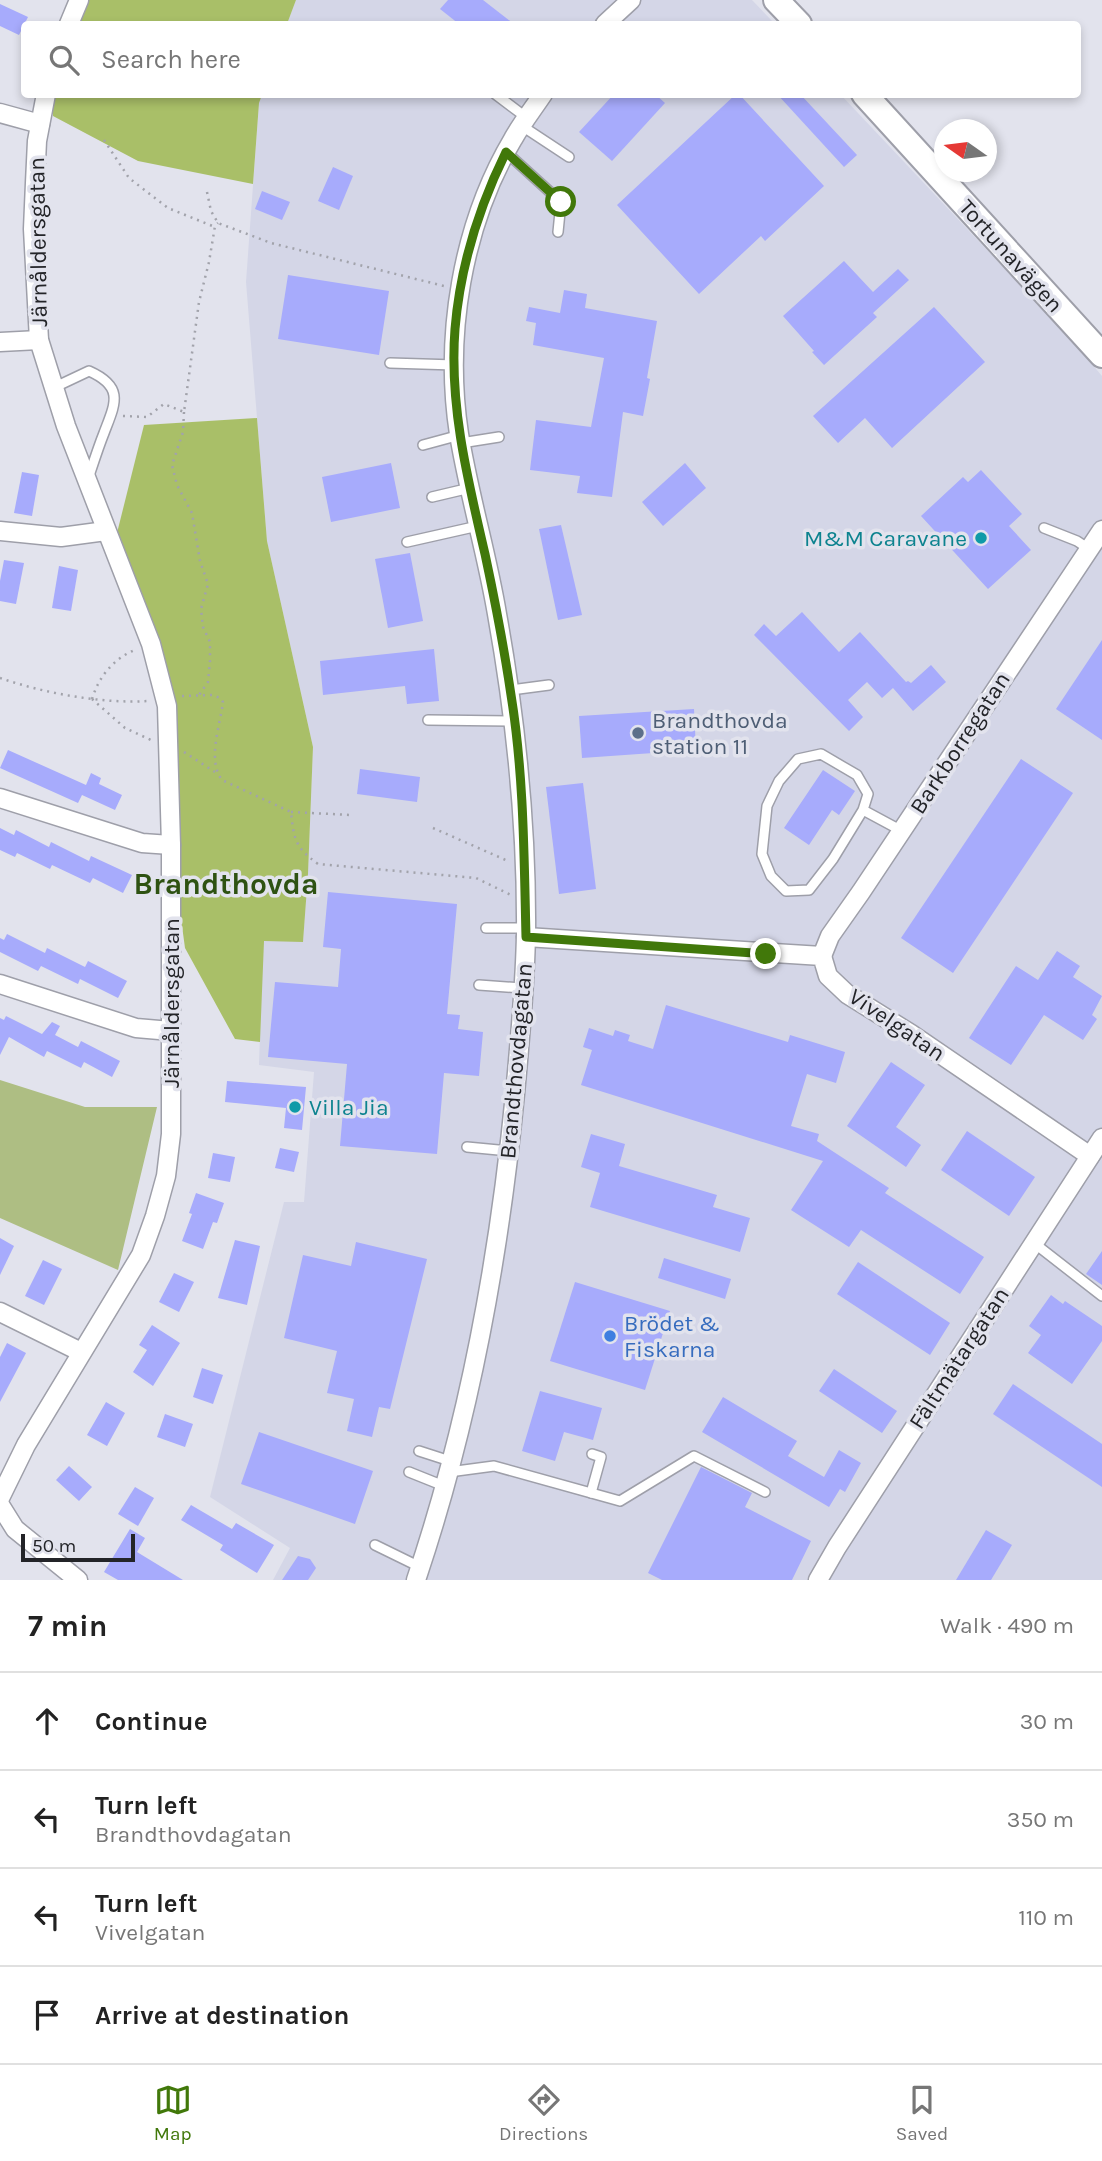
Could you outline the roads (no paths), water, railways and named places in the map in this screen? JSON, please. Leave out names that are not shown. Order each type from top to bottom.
[{"type":"street","points":[[70,21],[79,0]]},
{"type":"street","points":[[776,0],[796,21]]},
{"type":"street","points":[[607,21],[621,3]]},
{"type":"street","name":"Järnåldersgatan","points":[[0,1498],[26,1445],[141,1255],[166,1176],[171,1139],[171,845],[167,706],[151,644],[53,388],[39,340],[33,229],[40,124],[45,98]]},
{"type":"street","name":"Brandthovdagatan","points":[[418,1573],[447,1473],[481,1335],[509,1151],[526,933],[522,786],[511,690],[460,439],[455,330],[475,226],[506,152],[540,98]]},
{"type":"street","name":"Tortunavägen","points":[[868,98],[1102,355]]},
{"type":"street","points":[[0,113],[40,124]]},
{"type":"street","points":[[0,342],[39,340]]},
{"type":"street","name":"Barkborregatan","points":[[822,956],[830,936],[1102,530]]},
{"type":"street","points":[[0,531],[61,537],[106,531]]},
{"type":"street","points":[[0,798],[142,843],[171,845]]},
{"type":"street","points":[[526,933],[822,956]]},
{"type":"street","name":"Vivelgatan","points":[[822,956],[828,976],[847,994],[911,1034],[1090,1156]]},
{"type":"street","points":[[0,984],[136,1028],[171,1031]]},
{"type":"street","name":"Fältmätargatan","points":[[818,1580],[1102,1138]]},
{"type":"street","points":[[0,1312],[81,1352]]},
{"type":"street","points":[[0,1506],[15,1528],[78,1580]]},
{"type":"lane","points":[[499,98],[569,157]]},
{"type":"lane","points":[[506,152],[561,202],[558,232]]},
{"type":"lane","points":[[390,363],[455,365]]},
{"type":"lane","points":[[53,388],[89,371],[114,391],[116,402],[113,416],[105,430],[88,480]]},
{"type":"lane","points":[[422,445],[499,437]]},
{"type":"lane","points":[[432,497],[470,488]]},
{"type":"lane","points":[[407,542],[478,526]]},
{"type":"lane","points":[[1044,528],[1077,541],[1089,549]]},
{"type":"lane","points":[[511,690],[549,685]]},
{"type":"lane","points":[[428,720],[514,721]]},
{"type":"lane","points":[[821,754],[857,775],[868,793],[863,810],[833,859],[809,890],[786,891],[771,876],[762,854],[767,806],[779,781],[798,759],[821,754]]},
{"type":"lane","points":[[863,810],[902,831]]},
{"type":"lane","points":[[486,928],[526,933]]},
{"type":"lane","points":[[479,985],[522,988]]},
{"type":"lane","points":[[467,1147],[509,1151]]},
{"type":"lane","points":[[1034,1242],[1102,1296]]},
{"type":"lane","points":[[419,1451],[447,1473]]},
{"type":"lane","points":[[591,1493],[601,1457],[592,1454]]},
{"type":"lane","points":[[409,1472],[447,1473],[494,1465],[620,1501],[694,1456],[765,1492]]},
{"type":"lane","points":[[375,1545],[418,1573]]},
{"type":"place","name":"M&M Caravane","points":[[981,538]]},
{"type":"place","name":"Brandthovda station 11","points":[[638,733]]},
{"type":"place","name":"Villa Jia","points":[[295,1107]]},
{"type":"place","name":"Brödet & Fiskarna","points":[[610,1336]]},
{"type":"district","name":"Brandthovda","points":[[226,884]]}]
